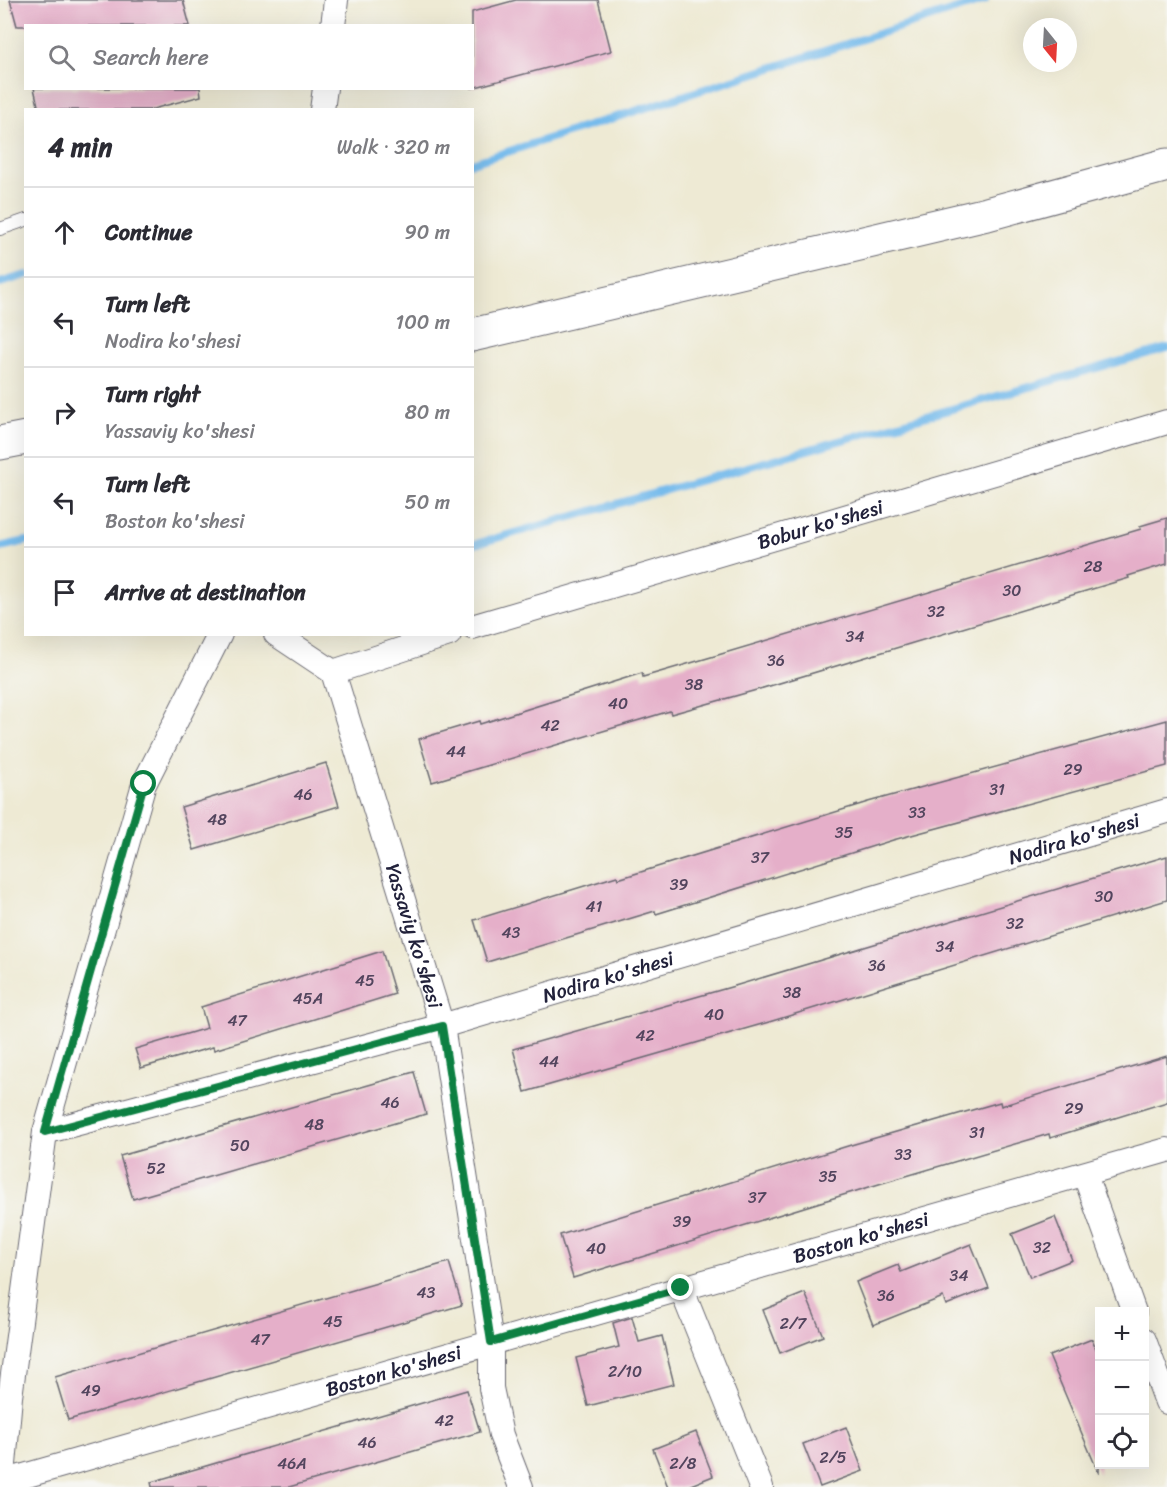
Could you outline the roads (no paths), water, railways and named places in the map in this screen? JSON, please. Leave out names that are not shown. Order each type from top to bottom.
[{"type":"highway","points":[[474,335],[987,214],[1167,165]]},
{"type":"highway","points":[[0,443],[24,438]]},
{"type":"street","points":[[333,24],[336,0]]},
{"type":"street","points":[[322,108],[325,90]]},
{"type":"street","name":"Bobur ko'shesi","points":[[474,626],[1167,422]]},
{"type":"street","points":[[3,1484],[11,1385],[45,1132],[144,784],[219,636]]},
{"type":"street","points":[[279,636],[333,672],[443,636]]},
{"type":"street","name":"Yassaviy ko'shesi","points":[[333,672],[442,1026],[491,1342],[491,1388],[501,1435],[521,1487]]},
{"type":"street","name":"Nodira ko'shesi","points":[[45,1132],[442,1026],[1167,811]]},
{"type":"street","name":"Boston ko'shesi","points":[[3,1484],[491,1342],[1167,1150]]},
{"type":"street","points":[[1085,1174],[1133,1307]]},
{"type":"street","points":[[681,1288],[761,1487]]},
{"type":"street","points":[[1149,1353],[1167,1402]]},
{"type":"lane","points":[[0,229],[24,221]]},
{"type":"waterway","points":[[474,162],[985,0]]},
{"type":"waterway","points":[[0,283],[24,276]]},
{"type":"waterway","points":[[474,544],[1167,348]]},
{"type":"waterway","points":[[0,547],[24,541]]}]
